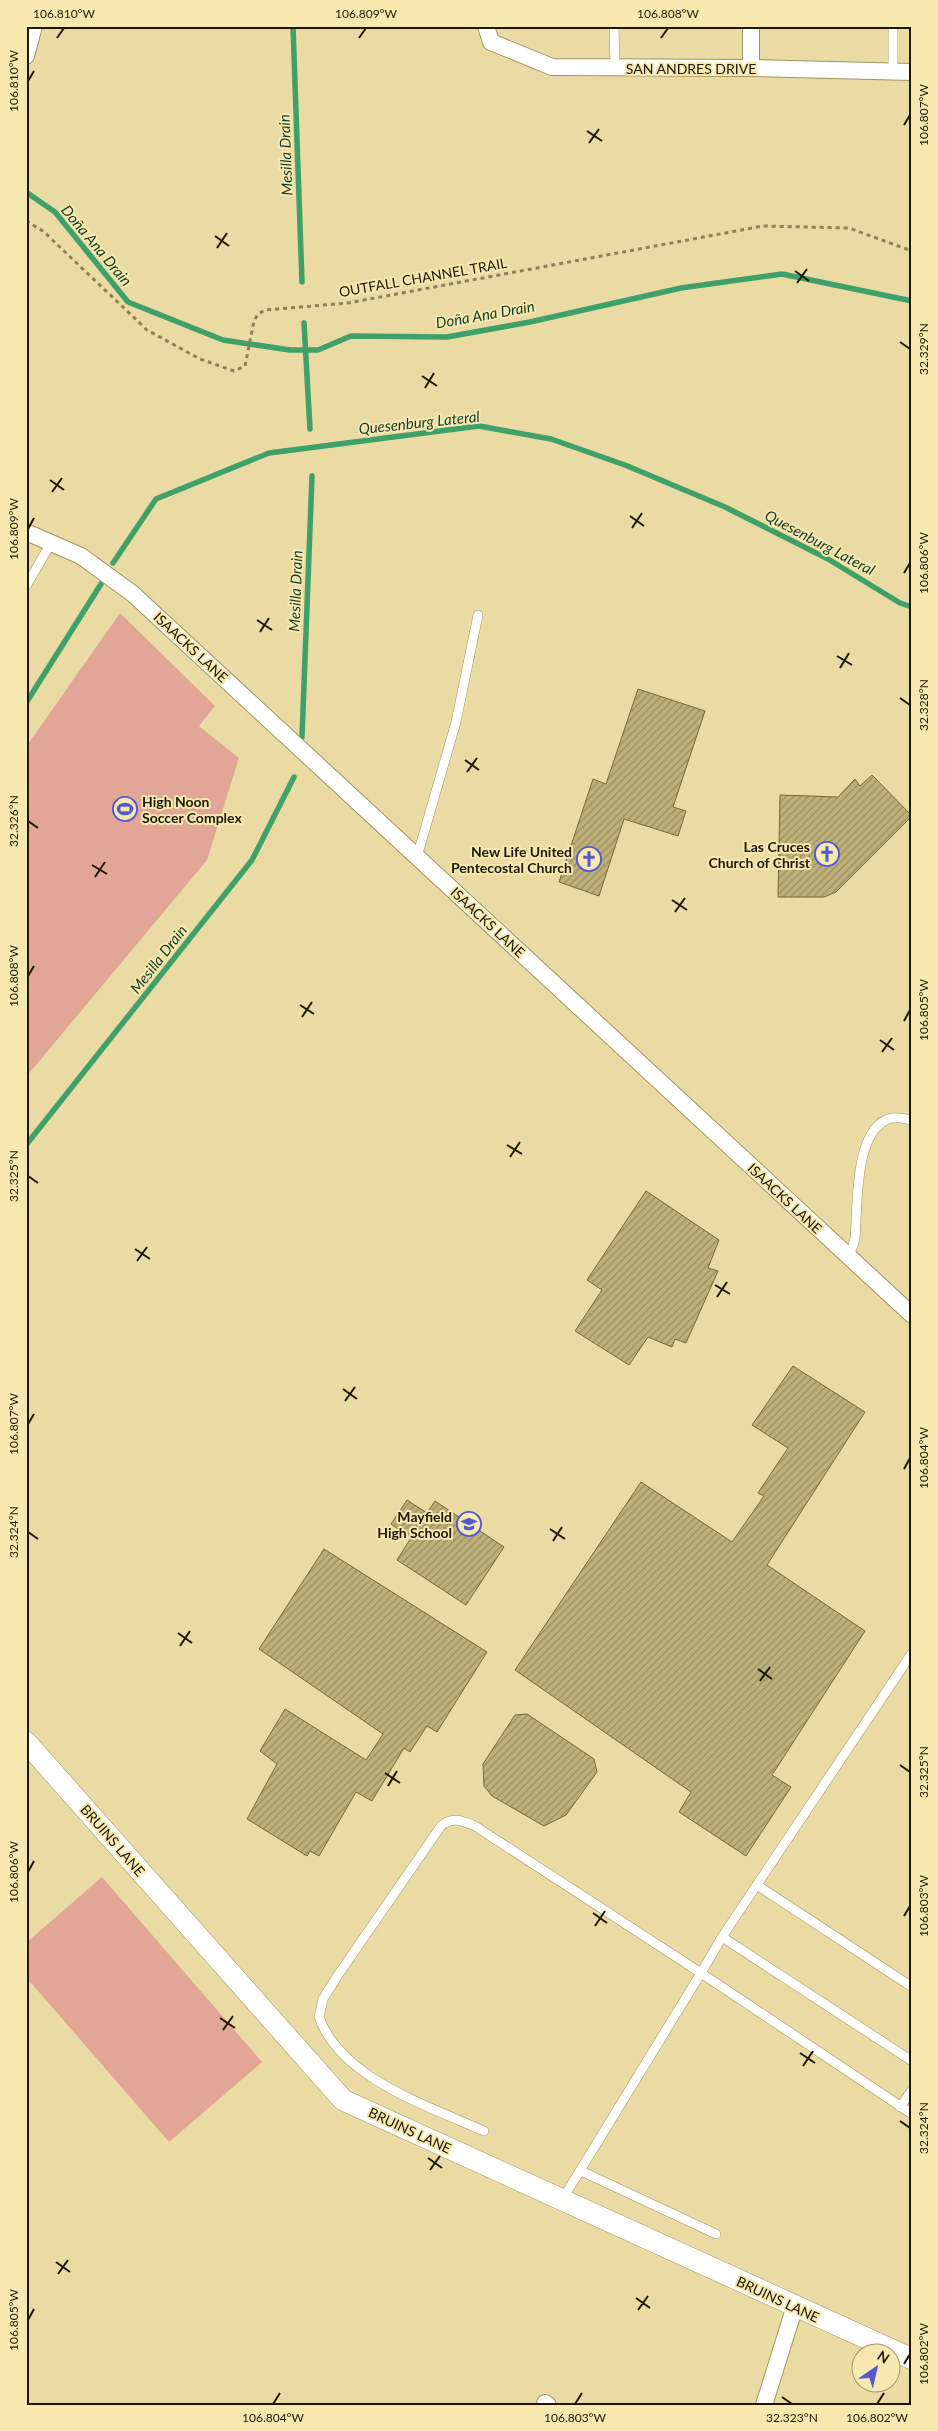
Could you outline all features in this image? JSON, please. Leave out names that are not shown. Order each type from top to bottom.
[{"type":"street","points":[[26,56],[34,26]]},
{"type":"street","name":"SAN ANDRES DRIVE","points":[[486,26],[491,42],[552,68],[751,68],[912,72]]},
{"type":"street","points":[[751,26],[751,68]]},
{"type":"street","name":"ISAACKS LANE","points":[[26,532],[81,556],[133,594],[912,1315]]},
{"type":"street","name":"BRUINS LANE","points":[[26,1742],[342,2100],[912,2359]]},
{"type":"street","points":[[764,2405],[795,2306]]},
{"type":"lane","points":[[614,26],[615,68]]},
{"type":"lane","points":[[893,26],[893,72]]},
{"type":"lane","points":[[26,586],[50,543]]},
{"type":"lane","points":[[417,857],[456,722],[478,615]]},
{"type":"lane","points":[[848,1256],[855,1241],[857,1188],[868,1141],[876,1129],[892,1118],[912,1120]]},
{"type":"lane","points":[[562,2200],[722,1937],[912,1653]]},
{"type":"lane","points":[[484,2131],[396,2090],[362,2071],[333,2043],[319,2017],[323,1999],[338,1975],[441,1826],[447,1821],[454,1819],[475,1826],[701,1973],[912,2114]]},
{"type":"lane","points":[[757,1885],[912,1987]]},
{"type":"lane","points":[[722,1937],[912,2061]]},
{"type":"lane","points":[[900,2107],[912,2090]]},
{"type":"lane","points":[[580,2171],[716,2234]]},
{"type":"path","name":"OUTFALL CHANNEL TRAIL","points":[[26,222],[43,231],[146,330],[200,359],[228,369],[238,370],[247,362],[254,321],[258,314],[265,310],[348,303],[763,226],[848,228],[912,251]]},
{"type":"shaded area","name":"High Noon Soccer Complex","points":[[120,613],[215,706],[199,726],[239,758],[207,860],[26,1077],[26,747]]},
{"type":"shaded area","points":[[102,1877],[262,2062],[169,2142],[26,1977],[26,1943]]},
{"type":"building","points":[[638,689],[705,711],[673,807],[686,811],[678,836],[624,819],[599,896],[559,882],[593,779],[606,784]]},
{"type":"building","name":"Las Cruces Church of Christ","points":[[872,775],[912,816],[836,892],[824,897],[778,897],[780,795],[838,797],[855,779],[860,786]]},
{"type":"building","points":[[646,1191],[719,1240],[708,1268],[718,1271],[686,1343],[675,1339],[672,1347],[648,1337],[629,1365],[575,1331],[602,1290],[587,1280]]},
{"type":"building","points":[[793,1366],[865,1412],[767,1565],[865,1631],[772,1775],[791,1787],[746,1856],[679,1812],[691,1792],[515,1670],[641,1482],[732,1542],[764,1496],[758,1493],[788,1448],[752,1425]]},
{"type":"building","points":[[407,1500],[427,1513],[435,1501],[504,1547],[466,1605],[397,1560],[411,1538],[391,1524]]},
{"type":"building","points":[[324,1549],[487,1652],[437,1732],[427,1726],[410,1752],[404,1748],[372,1801],[356,1792],[319,1856],[310,1851],[307,1856],[247,1819],[277,1764],[260,1751],[285,1709],[366,1760],[383,1734],[259,1649]]},
{"type":"building","points":[[527,1714],[594,1759],[597,1772],[566,1815],[544,1826],[492,1796],[484,1786],[483,1764],[515,1715]]},
{"type":"waterway","name":"Mesilla Drain","points":[[293,26],[302,282]]},
{"type":"waterway","name":"Doña Ana Drain","points":[[26,192],[55,212],[128,302],[223,340],[290,350],[318,350],[351,336],[447,337],[530,322],[681,288],[782,274],[912,301]]},
{"type":"waterway","name":"Mesilla Drain","points":[[304,323],[310,429]]},
{"type":"waterway","name":"Quesenburg Lateral","points":[[113,563],[156,499],[269,453],[479,426],[551,439],[625,465],[725,507],[828,559],[900,603],[912,607]]},
{"type":"waterway","name":"Mesilla Drain","points":[[302,737],[312,476]]},
{"type":"waterway","name":"Quesenburg Lateral","points":[[26,703],[101,584]]},
{"type":"waterway","name":"Mesilla Drain","points":[[26,1145],[252,860],[294,777]]},
{"type":"place","name":"High Noon Soccer Complex","points":[[125,809]]},
{"type":"place","name":"Las Cruces Church of Christ","points":[[827,854]]},
{"type":"place","name":"New Life United Pentecostal Church","points":[[589,859]]},
{"type":"place","name":"Mayfield High School","points":[[469,1524]]}]
